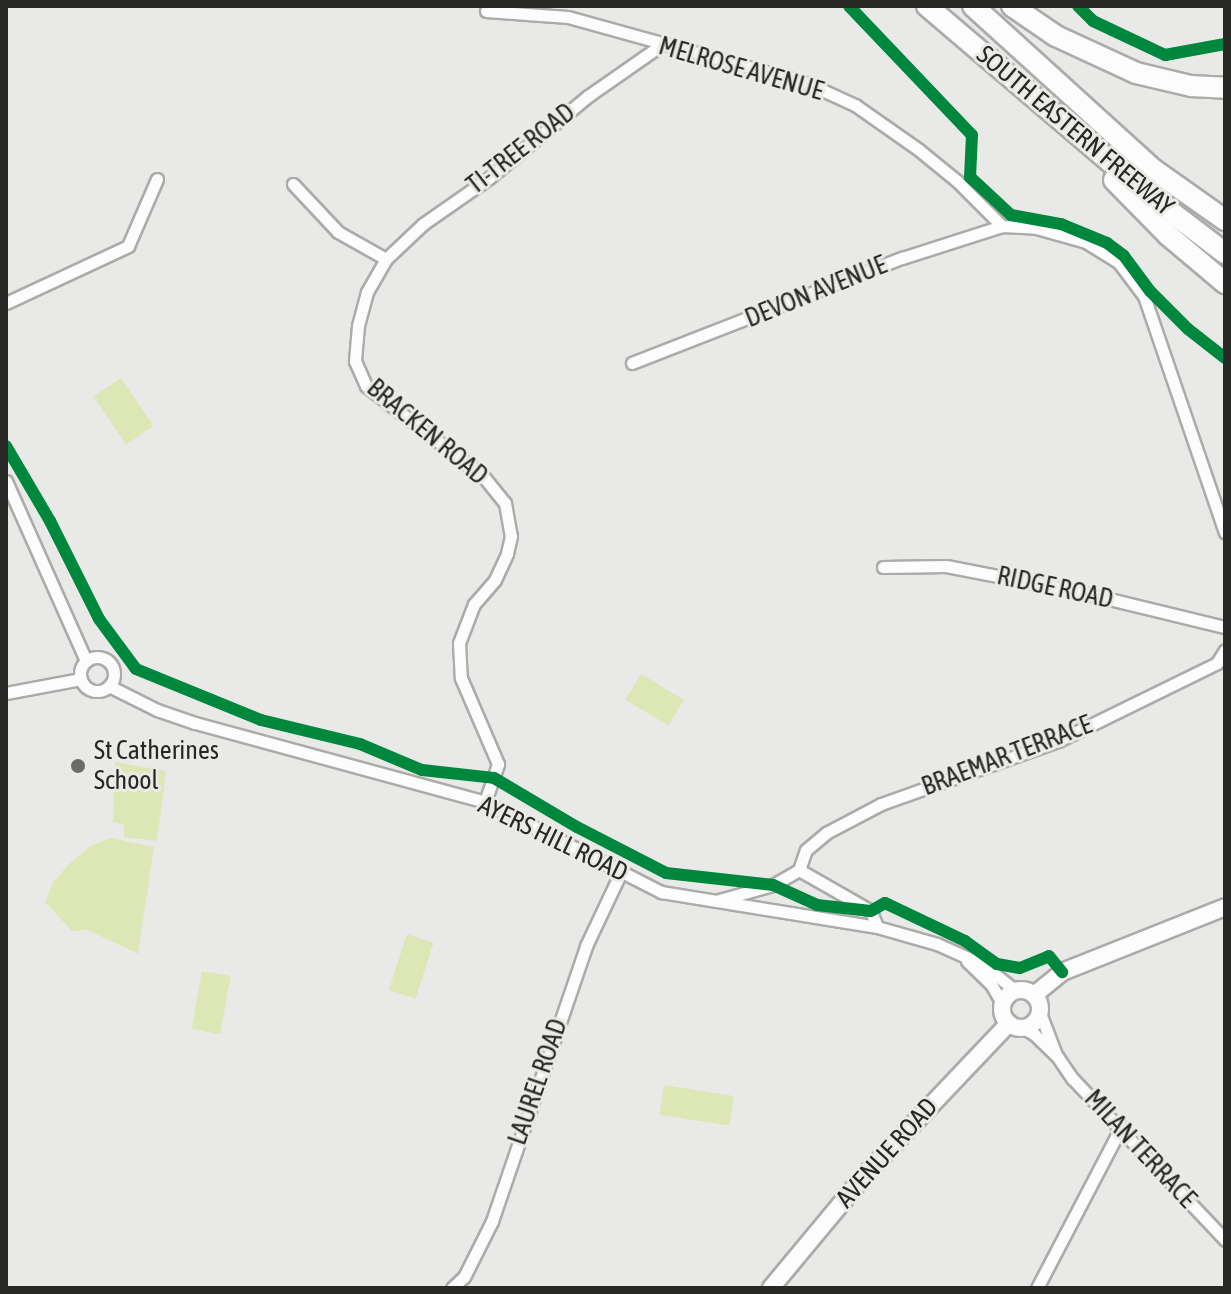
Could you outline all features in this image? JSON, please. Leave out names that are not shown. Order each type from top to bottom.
[{"type":"highway","name":"SOUTH EASTERN FREEWAY","points":[[927,6],[1035,99],[1225,253]]},
{"type":"highway","name":"SOUTH EASTERN FREEWAY","points":[[973,6],[1154,170],[1225,220]]},
{"type":"highway","points":[[1012,6],[1056,36],[1136,73],[1191,86],[1225,88]]},
{"type":"highway","points":[[1035,99],[1168,235],[1225,283]]},
{"type":"street","name":"MELROSE AVENUE","points":[[486,11],[568,17],[809,84],[855,105],[957,181],[1002,226]]},
{"type":"street","name":"TI-TREE ROAD","points":[[386,259],[423,224],[489,178],[588,96],[661,45]]},
{"type":"street","points":[[6,303],[128,246],[157,179]]},
{"type":"street","points":[[293,184],[338,232],[386,259]]},
{"type":"street","name":"DEVON AVENUE","points":[[632,363],[902,258],[1002,226]]},
{"type":"street","points":[[1002,226],[1036,228],[1086,242],[1119,263],[1144,296],[1225,533]]},
{"type":"street","name":"BRACKEN ROAD","points":[[386,259],[367,292],[358,326],[355,361],[366,386],[483,476],[505,503],[511,536],[507,554],[495,580],[474,604],[459,643],[461,678],[498,764],[485,802]]},
{"type":"street","points":[[6,481],[86,661]]},
{"type":"street","name":"RIDGE ROAD","points":[[883,567],[946,566],[1080,592],[1225,627]]},
{"type":"street","name":"BRAEMAR TERRACE","points":[[799,870],[806,850],[826,833],[881,804],[1058,741],[1217,663],[1225,650]]},
{"type":"street","points":[[102,658],[111,664],[114,675],[109,686],[93,690],[81,679],[80,669],[86,661],[102,658]]},
{"type":"street","points":[[6,693],[81,679]]},
{"type":"street","name":"AYERS HILL ROAD","points":[[109,686],[157,710],[195,723],[485,802],[661,892],[877,927],[982,964],[1016,991]]},
{"type":"street","points":[[715,901],[773,885],[799,870],[871,911],[877,927]]},
{"type":"street","name":"LAUREL ROAD","points":[[452,1288],[464,1277],[492,1221],[586,946],[621,872]]},
{"type":"street","points":[[1034,995],[1062,972],[1225,907]]},
{"type":"street","name":"AYERS HILL ROAD","points":[[958,953],[991,984],[1003,1005]]},
{"type":"street","points":[[1016,991],[1034,995],[1040,1013],[1033,1023],[1015,1025],[1003,1005],[1016,991]]},
{"type":"street","name":"MILAN TERRACE","points":[[1040,1013],[1057,1056]]},
{"type":"street","name":"MILAN TERRACE","points":[[1015,1025],[1034,1034],[1057,1056],[1072,1078],[1225,1240]]},
{"type":"street","name":"AVENUE ROAD","points":[[771,1288],[863,1177],[1015,1025]]},
{"type":"street","points":[[1037,1288],[1121,1127]]},
{"type":"green space","points":[[121,378],[153,426],[126,445],[94,396]]},
{"type":"green space","points":[[641,674],[684,700],[668,725],[626,700]]},
{"type":"green space","points":[[115,762],[166,771],[157,841],[124,837],[124,825],[113,822]]},
{"type":"green space","points":[[111,838],[154,847],[138,954],[88,930],[72,931],[45,902],[53,882],[69,864],[92,845]]},
{"type":"green space","points":[[407,934],[434,943],[415,999],[389,990]]},
{"type":"green space","points":[[202,971],[231,976],[220,1034],[192,1029]]},
{"type":"green space","points":[[664,1085],[734,1096],[729,1126],[659,1115]]},
{"type":"cycle path","points":[[849,6],[972,135],[970,177],[1011,215],[1061,224],[1107,243],[1124,256],[1150,291],[1188,329],[1225,358]]},
{"type":"cycle path","points":[[1078,6],[1093,21],[1165,55],[1225,44]]},
{"type":"cycle path","points":[[6,446],[50,521],[99,619],[136,669],[261,720],[360,744],[422,770],[494,778],[577,827],[666,873],[773,885],[817,905],[871,911],[885,903],[965,941],[997,964],[1020,968],[1049,956],[1062,972]]},
{"type":"place","name":"St Catherines School","points":[[78,766]]}]
